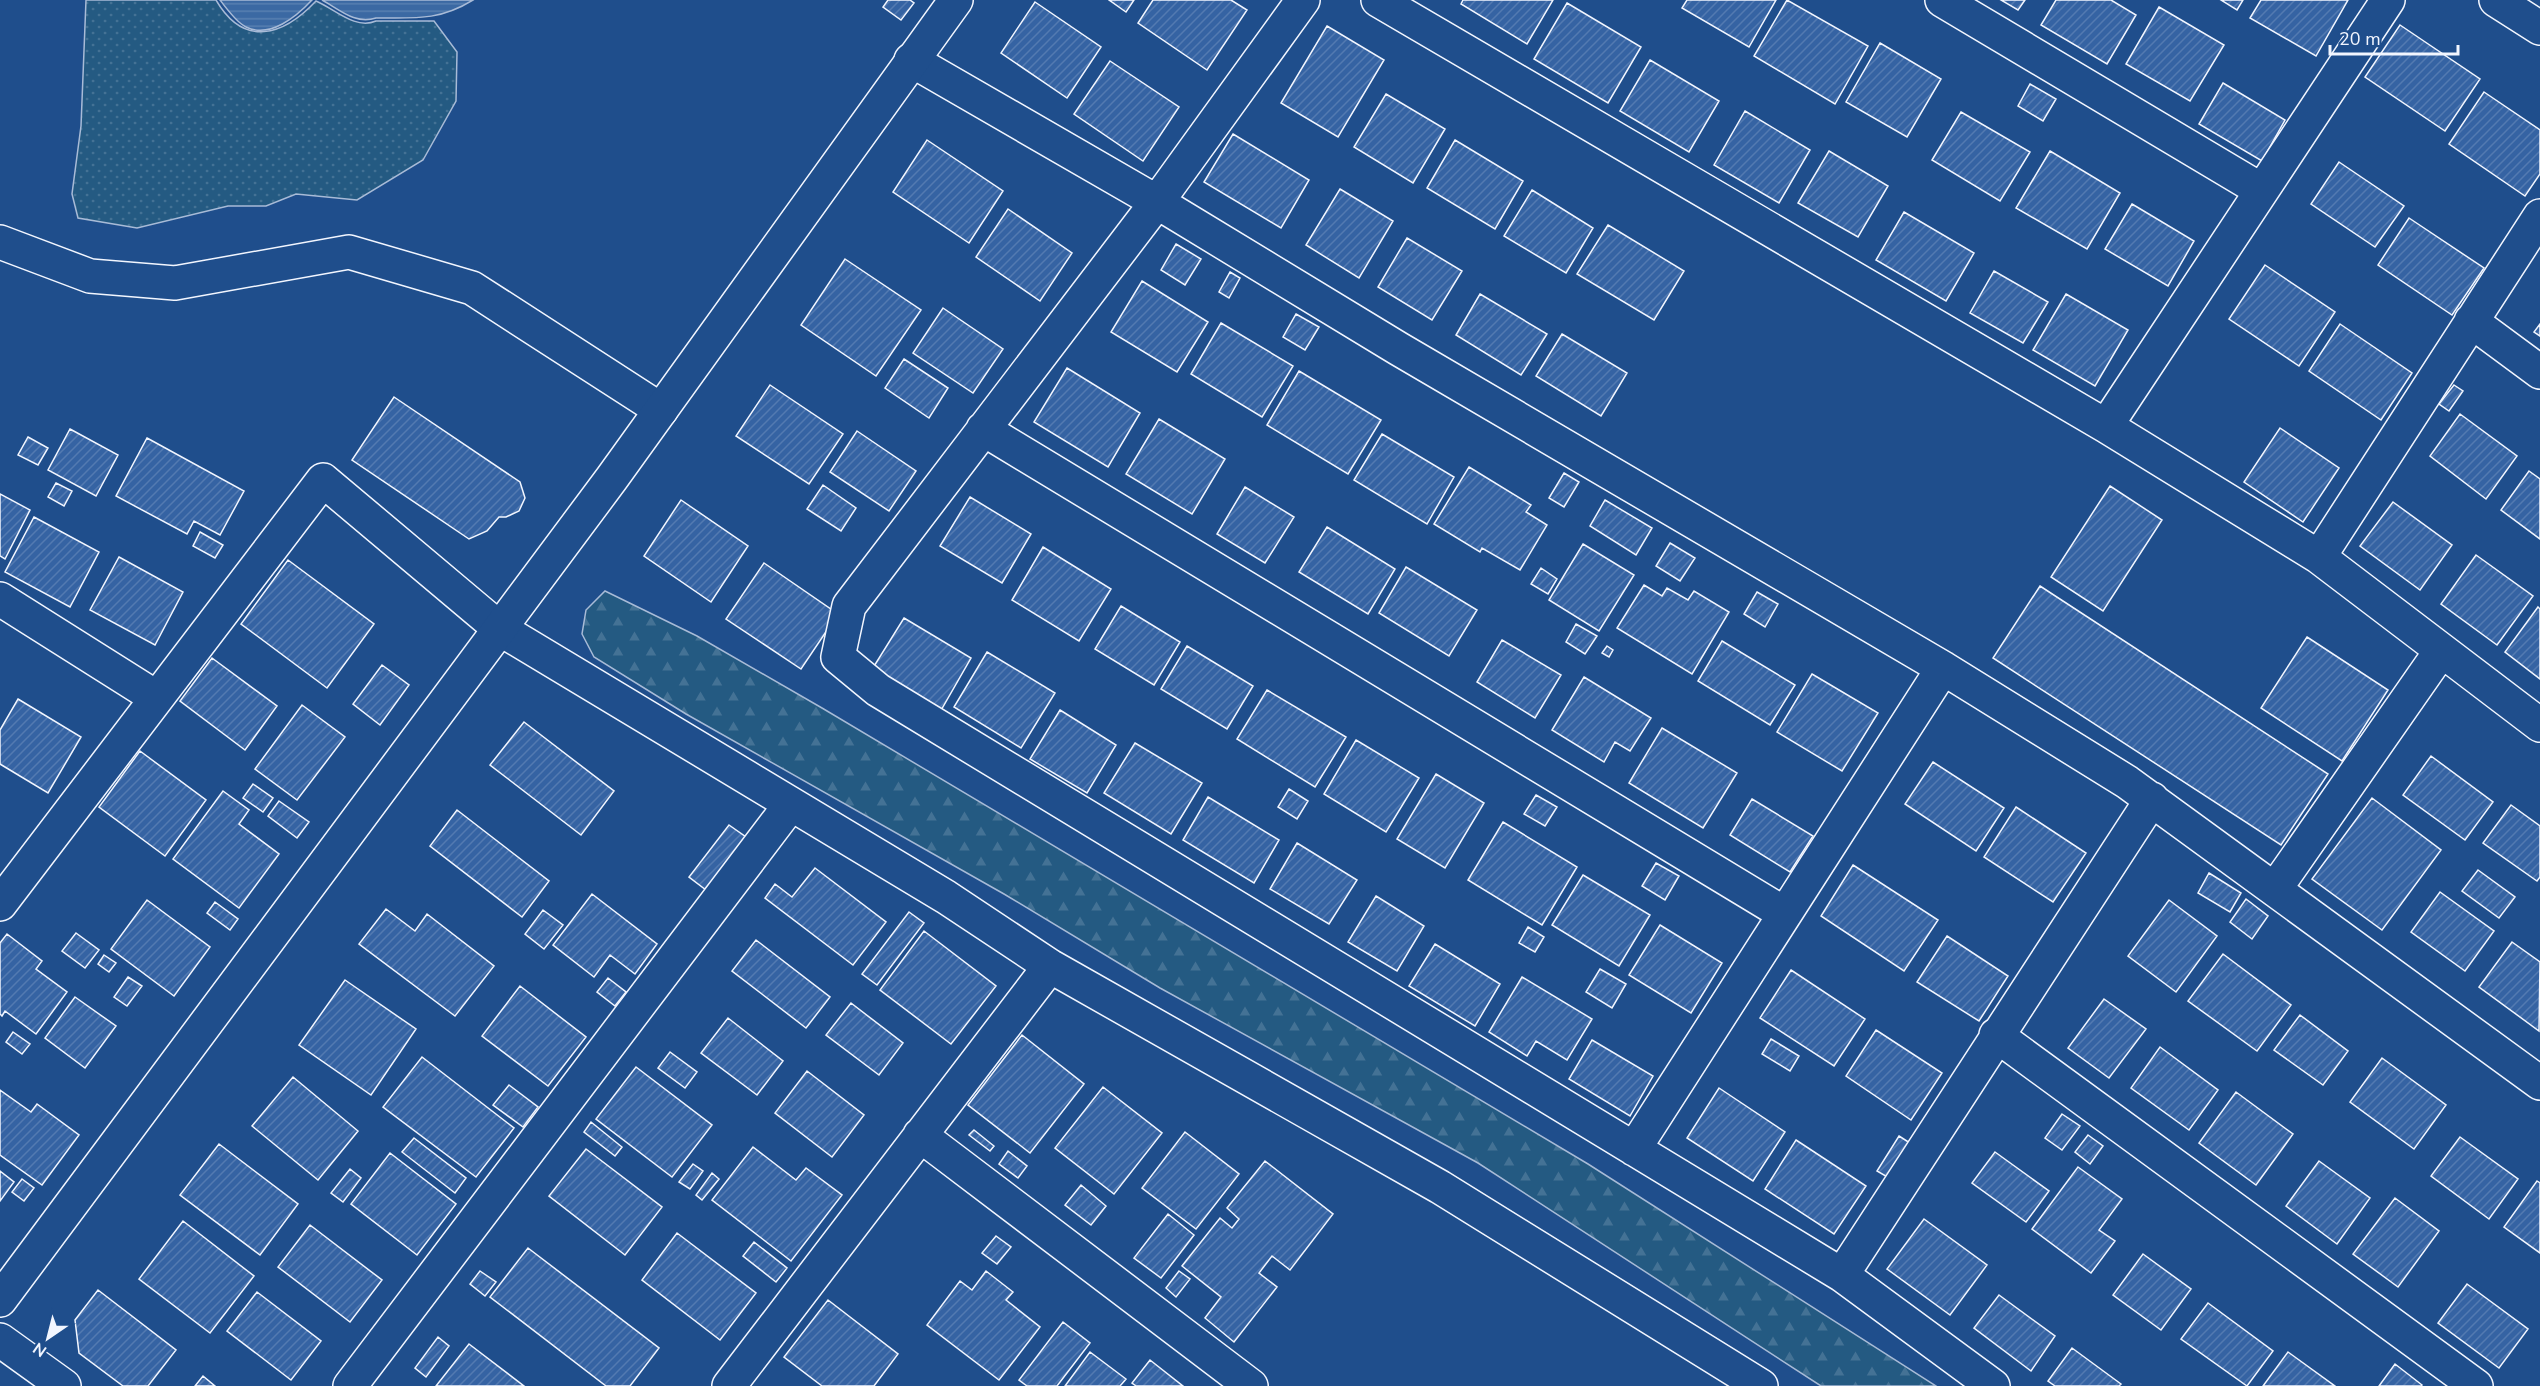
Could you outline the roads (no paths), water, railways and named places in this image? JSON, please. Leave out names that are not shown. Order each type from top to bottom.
[{"type":"street","points":[[0,1300],[662,410],[910,60],[956,0]]},
{"type":"street","points":[[1303,0],[1157,202],[849,606],[838,657],[888,696],[1842,1275],[1993,1386]]},
{"type":"street","points":[[1378,0],[2106,426],[2319,557],[2540,725]]},
{"type":"street","points":[[1942,0],[2261,190]]},
{"type":"street","points":[[2106,426],[2388,0]]},
{"type":"street","points":[[2496,0],[2540,28]]},
{"type":"street","points":[[910,60],[1157,202],[1399,349],[1943,668],[2152,799],[2540,1083]]},
{"type":"street","points":[[2319,557],[2540,216]]},
{"type":"street","points":[[0,242],[90,276],[175,283],[349,252],[472,288],[662,410]]},
{"type":"street","points":[[2472,321],[2540,372]]},
{"type":"street","points":[[983,429],[1785,914]]},
{"type":"street","points":[[0,904],[323,480],[500,629],[946,897],[1050,966],[1440,1187],[1761,1386]]},
{"type":"street","points":[[0,599],[157,698]]},
{"type":"street","points":[[2275,889],[2441,651]]},
{"type":"street","points":[[1634,1149],[1943,668]]},
{"type":"street","points":[[1842,1275],[1996,1035],[2152,799]]},
{"type":"street","points":[[350,1386],[791,804]]},
{"type":"street","points":[[730,1386],[1050,966]]},
{"type":"street","points":[[1996,1035],[2475,1386]]},
{"type":"street","points":[[920,1135],[1251,1386]]},
{"type":"street","points":[[0,1340],[64,1386]]}]
